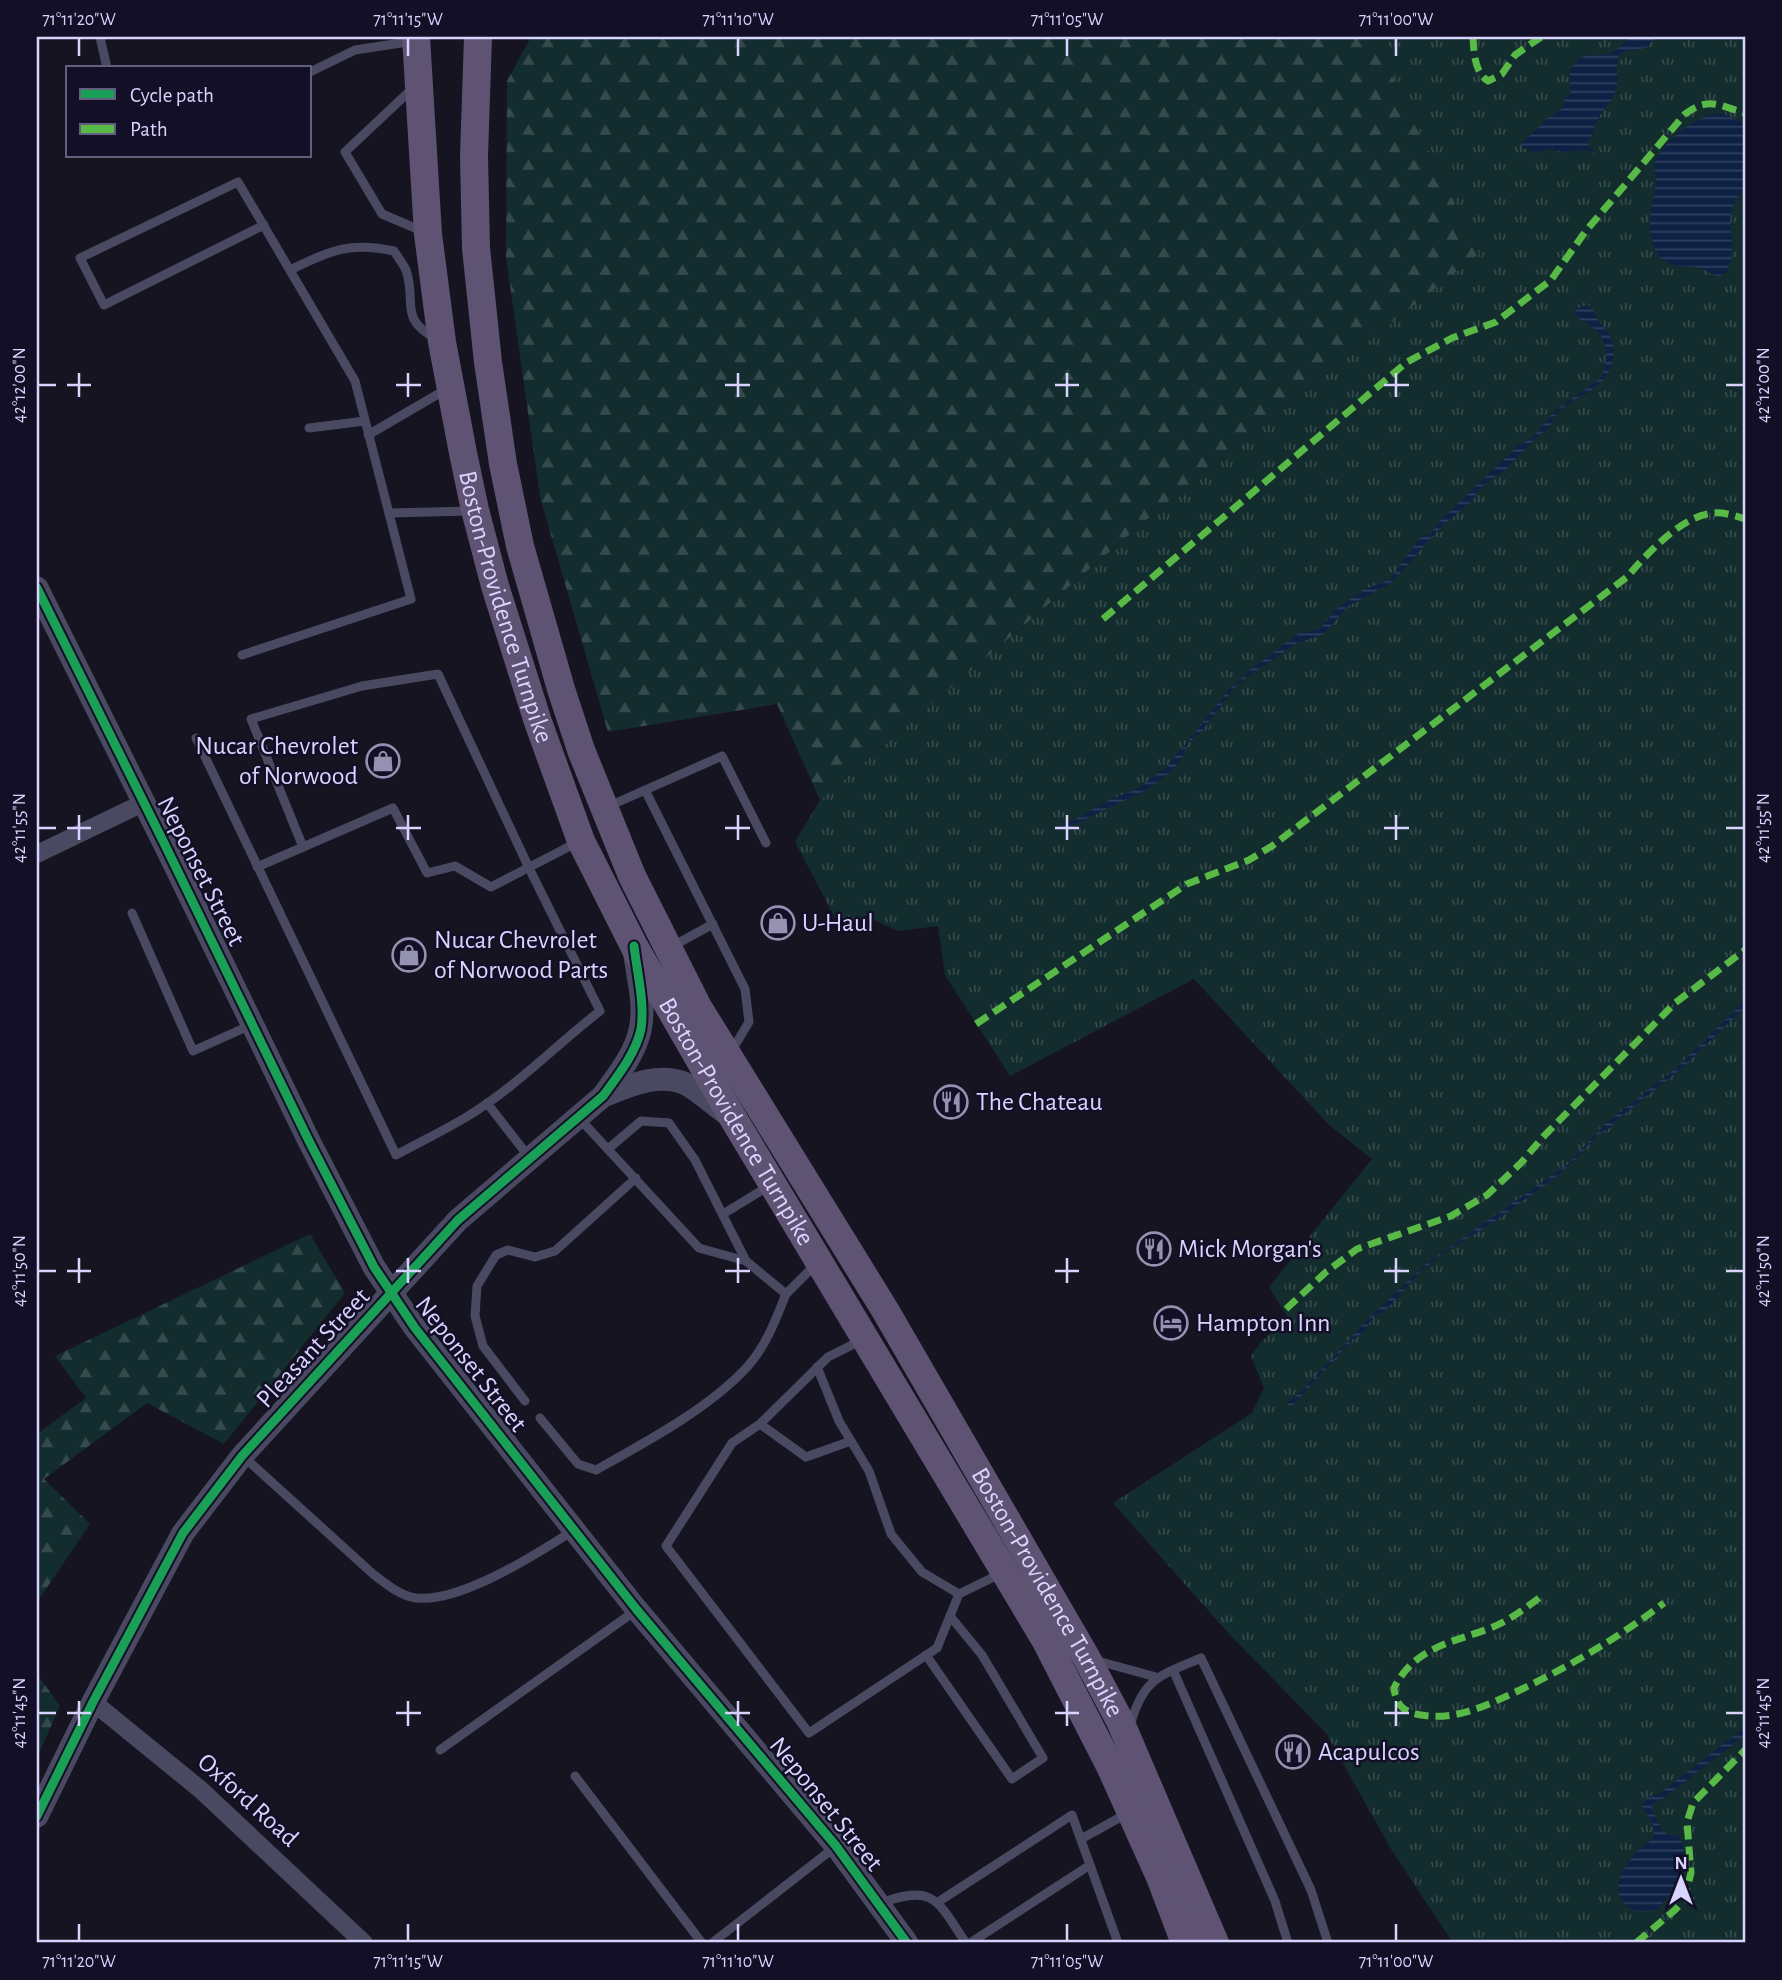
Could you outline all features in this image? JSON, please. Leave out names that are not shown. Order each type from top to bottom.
[{"type":"main road","name":"Boston-Providence Turnpike","points":[[478,37],[474,156],[476,248],[488,362],[503,464],[520,545],[581,750],[632,876],[698,1007],[885,1310],[1086,1657],[1127,1739],[1215,1943]]},
{"type":"main road","name":"Boston-Providence Turnpike","points":[[416,39],[428,234],[442,342],[475,510],[495,586],[538,722],[581,841],[634,946],[733,1118],[1046,1641],[1131,1811],[1185,1943]]},
{"type":"street","name":"Neponset Street","points":[[37,588],[309,1140],[391,1295],[637,1610],[836,1846],[906,1943]]},
{"type":"street","points":[[37,854],[143,803]]},
{"type":"street","name":"Pleasant Street","points":[[37,1816],[93,1702],[183,1533],[242,1456],[458,1220],[603,1096],[619,1074],[641,1029],[641,1003],[634,946]]},
{"type":"street","name":"Pleasant Street","points":[[603,1096],[648,1080],[667,1080],[683,1083],[733,1118]]},
{"type":"street","name":"Oxford Road","points":[[93,1702],[201,1790],[364,1943]]},
{"type":"lane","points":[[100,37],[107,66]]},
{"type":"lane","points":[[312,71],[355,50],[416,39]]},
{"type":"lane","points":[[417,84],[345,152],[382,214],[428,234]]},
{"type":"lane","points":[[242,655],[411,599],[355,381],[264,225],[238,182],[80,258],[104,305],[264,225]]},
{"type":"lane","points":[[290,270],[330,251],[369,245],[394,251],[406,271],[412,319],[424,332],[442,342]]},
{"type":"lane","points":[[368,435],[450,387]]},
{"type":"lane","points":[[309,428],[365,421]]},
{"type":"lane","points":[[389,513],[475,510]]},
{"type":"lane","points":[[196,738],[396,1155],[469,1116],[600,1011],[438,674],[362,687],[251,719],[303,846]]},
{"type":"lane","points":[[605,807],[722,756],[766,843]]},
{"type":"lane","points":[[645,790],[746,989],[748,1022],[728,1056]]},
{"type":"lane","points":[[257,867],[393,808],[426,873],[455,866],[491,887],[581,841]]},
{"type":"lane","points":[[132,913],[193,1051],[253,1024]]},
{"type":"lane","points":[[667,949],[713,924]]},
{"type":"lane","points":[[487,1103],[529,1157]]},
{"type":"lane","points":[[578,1116],[699,1248],[746,1261],[786,1294]]},
{"type":"lane","points":[[608,1149],[641,1121],[669,1123],[695,1160],[746,1261]]},
{"type":"lane","points":[[525,1401],[483,1346],[475,1316],[477,1286],[496,1255],[508,1250],[535,1257],[555,1251],[636,1178]]},
{"type":"lane","points":[[723,1214],[773,1184]]},
{"type":"lane","points":[[540,1418],[578,1464],[596,1470],[706,1403],[749,1365],[772,1329],[786,1294],[819,1261]]},
{"type":"lane","points":[[865,1339],[828,1357],[760,1424],[732,1443],[666,1546],[808,1733],[937,1648],[959,1594],[1004,1571]]},
{"type":"lane","points":[[817,1367],[839,1420],[869,1471],[891,1534],[922,1572],[959,1594]]},
{"type":"lane","points":[[760,1424],[806,1457],[851,1441]]},
{"type":"lane","points":[[242,1456],[373,1574],[413,1598],[445,1595],[462,1590],[517,1566],[574,1530]]},
{"type":"lane","points":[[440,1750],[637,1610]]},
{"type":"lane","points":[[926,1655],[1012,1779],[1043,1758],[982,1655],[950,1616]]},
{"type":"lane","points":[[1086,1657],[1156,1677]]},
{"type":"lane","points":[[1127,1739],[1136,1703],[1156,1677],[1201,1658],[1311,1890],[1328,1943]]},
{"type":"lane","points":[[1174,1670],[1275,1901],[1288,1943]]},
{"type":"lane","points":[[575,1776],[702,1943]]},
{"type":"lane","points":[[1081,1839],[1131,1811]]},
{"type":"lane","points":[[939,1902],[1072,1815],[1118,1943]]},
{"type":"lane","points":[[712,1943],[836,1846]]},
{"type":"lane","points":[[879,1904],[914,1894],[928,1897],[939,1902],[968,1943],[1090,1865]]},
{"type":"green space","points":[[531,37],[1373,37],[1479,254],[1213,463],[820,800],[777,704],[608,732],[540,497],[506,257],[507,81]]},
{"type":"green space","points":[[1373,37],[1745,37],[1745,1943],[1453,1943],[1391,1849],[1326,1733],[1231,1636],[1113,1503],[1252,1413],[1264,1388],[1251,1356],[1262,1341],[1288,1318],[1269,1287],[1372,1159],[1329,1125],[1194,979],[1010,1076],[945,975],[938,926],[898,931],[866,916],[841,929],[795,842],[820,800],[1213,463],[1479,254]]},
{"type":"green space","points":[[310,1234],[345,1293],[224,1444],[147,1403],[44,1479],[90,1524],[37,1602],[37,1434],[86,1398],[55,1356]]},
{"type":"green space","points":[[37,1674],[60,1706],[37,1758]]},
{"type":"water","points":[[1632,37],[1655,39],[1645,48],[1622,52],[1619,57],[1615,93],[1597,120],[1587,142],[1595,154],[1587,150],[1563,152],[1546,149],[1536,153],[1524,148],[1521,144],[1563,108],[1565,98],[1570,94],[1570,70],[1578,59],[1610,54]]},
{"type":"water","points":[[1717,113],[1745,124],[1747,163],[1745,183],[1731,212],[1730,264],[1725,273],[1719,276],[1698,268],[1674,265],[1659,256],[1654,246],[1650,220],[1656,186],[1654,166],[1657,157],[1683,129]]},
{"type":"water","points":[[1588,305],[1610,336],[1613,345],[1612,363],[1599,384],[1562,409],[1549,428],[1507,468],[1481,487],[1472,501],[1442,526],[1391,583],[1348,606],[1324,634],[1297,643],[1244,679],[1202,731],[1188,743],[1181,760],[1169,773],[1148,789],[1061,831],[1060,828],[1109,800],[1137,789],[1167,767],[1229,690],[1249,671],[1299,633],[1322,627],[1334,611],[1363,590],[1391,579],[1422,536],[1430,534],[1439,522],[1519,445],[1532,438],[1556,410],[1601,378],[1606,357],[1605,344],[1598,332],[1580,320],[1575,313],[1577,308]]},
{"type":"water","points":[[1745,1001],[1745,1007],[1682,1068],[1611,1127],[1596,1136],[1557,1176],[1495,1221],[1442,1254],[1420,1272],[1386,1310],[1377,1314],[1366,1330],[1352,1340],[1293,1405],[1288,1405],[1371,1316],[1426,1264],[1568,1164],[1605,1124],[1676,1068]]},
{"type":"water","points":[[1745,1727],[1745,1735],[1654,1803],[1651,1809],[1662,1830],[1668,1835],[1677,1834],[1682,1844],[1684,1865],[1676,1885],[1656,1910],[1639,1911],[1628,1907],[1620,1897],[1619,1882],[1631,1859],[1651,1840],[1655,1832],[1642,1806],[1647,1797],[1659,1794]]},
{"type":"marked path","points":[[1473,37],[1477,67],[1488,81],[1502,74],[1515,55],[1541,37]]},
{"type":"marked path","points":[[1103,619],[1407,362],[1452,338],[1496,322],[1551,280],[1585,232],[1685,114],[1708,104],[1721,105],[1745,113]]},
{"type":"marked path","points":[[976,1024],[1187,884],[1249,860],[1272,846],[1627,577],[1655,547],[1689,521],[1713,513],[1745,519]]},
{"type":"marked path","points":[[1286,1309],[1326,1272],[1357,1249],[1451,1216],[1487,1195],[1675,1003],[1745,950]]},
{"type":"marked path","points":[[1539,1598],[1502,1623],[1447,1643],[1423,1655],[1402,1675],[1394,1688],[1399,1704],[1410,1712],[1434,1716],[1459,1714],[1483,1706],[1575,1661],[1664,1603]]},
{"type":"marked path","points":[[1636,1943],[1684,1900],[1691,1873],[1687,1822],[1693,1803],[1745,1750]]},
{"type":"cycle path","points":[[37,588],[309,1141],[374,1267],[415,1328],[637,1610],[836,1846],[907,1943]]},
{"type":"cycle path","points":[[37,1816],[93,1702],[183,1533],[242,1456],[458,1220],[603,1096],[620,1073],[635,1047],[641,1029],[641,998],[634,946]]},
{"type":"place","name":"Nucar Chevrolet of Norwood","points":[[383,761]]},
{"type":"place","name":"U-Haul","points":[[778,923]]},
{"type":"place","name":"Nucar Chevrolet of Norwood Parts","points":[[409,955]]},
{"type":"place","name":"The Chateau","points":[[951,1102]]},
{"type":"place","name":"Mick Morgan's","points":[[1154,1249]]},
{"type":"place","name":"Hampton Inn","points":[[1171,1323]]},
{"type":"place","name":"Acapulcos","points":[[1293,1752]]}]
